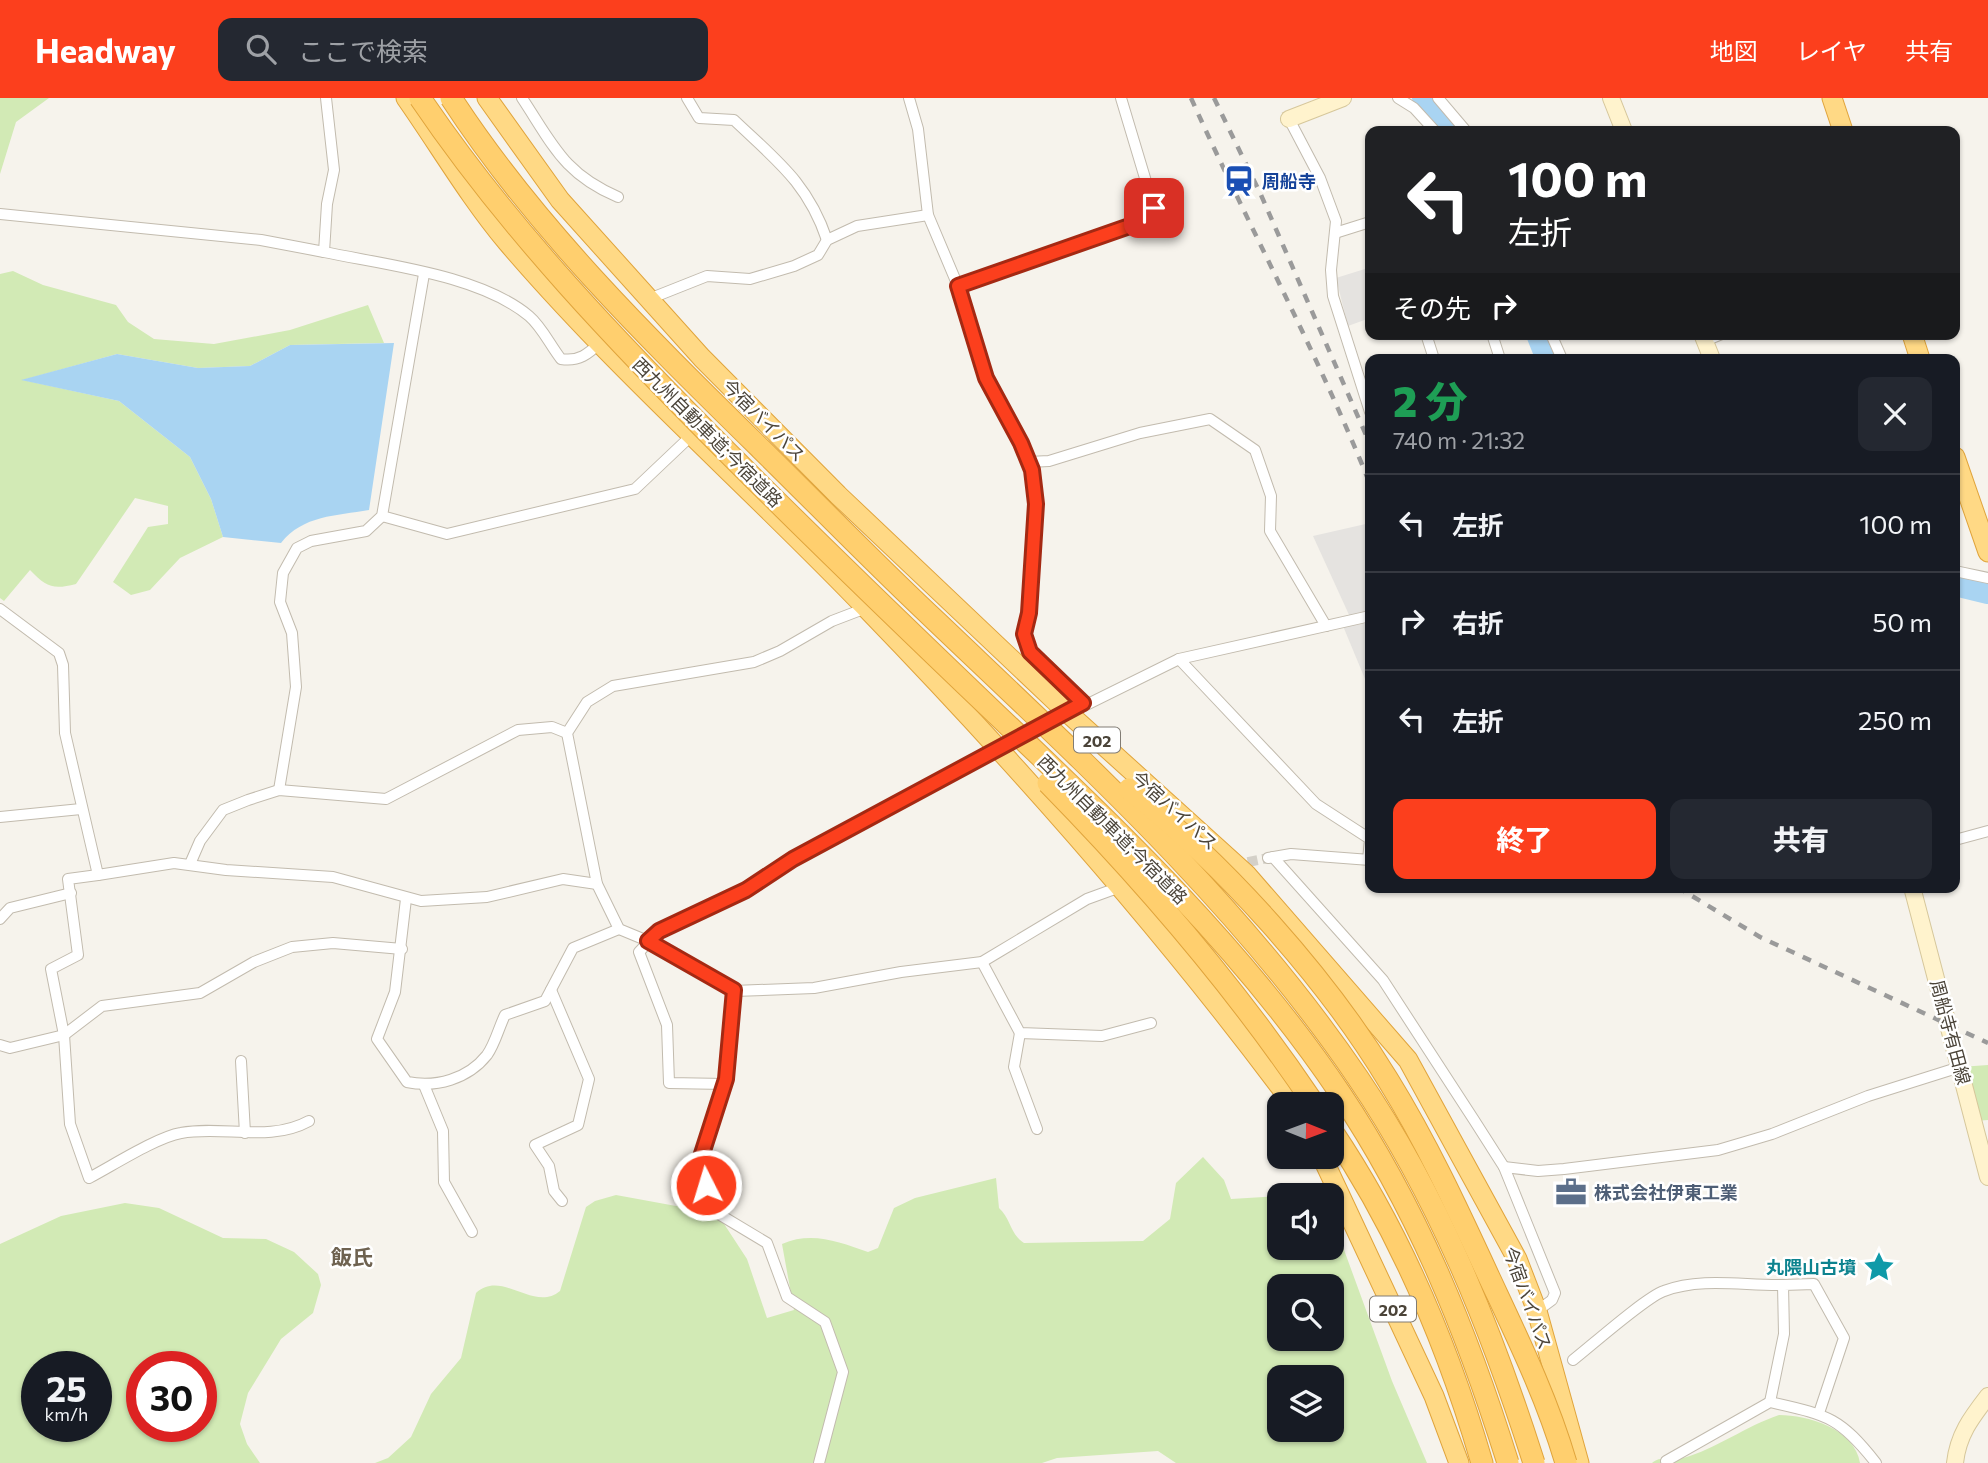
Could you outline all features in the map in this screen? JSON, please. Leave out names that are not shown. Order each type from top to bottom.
[{"type":"highway","points":[[406,98],[505,240],[692,435],[866,599],[910,648],[1091,827],[1180,928],[1265,1033],[1306,1092]]},
{"type":"highway","name":"西九州自動車道;今宿道路","points":[[420,98],[453,146],[589,310],[866,599],[1113,825],[1249,972],[1299,1037],[1372,1143],[1435,1260],[1482,1379],[1508,1463]]},
{"type":"highway","name":"西九州自動車道;今宿道路","points":[[451,98],[533,211],[605,293],[933,620],[1133,808],[1246,931],[1312,1013],[1360,1081],[1395,1139],[1459,1259],[1484,1317],[1535,1463]]},
{"type":"highway","name":"今宿バイパス","points":[[487,98],[560,200],[702,358],[838,495],[1075,708],[1246,874],[1408,1060],[1517,1259],[1536,1311],[1579,1463]]},
{"type":"highway","points":[[1832,98],[1840,126]]},
{"type":"highway","points":[[1960,471],[1988,552]]},
{"type":"highway","points":[[866,599],[1050,804],[1238,1031],[1284,1092]]},
{"type":"highway","points":[[1036,716],[1151,806],[1236,888],[1341,1013],[1387,1078],[1432,1157],[1549,1407],[1566,1463]]},
{"type":"highway","points":[[1344,1151],[1387,1222],[1443,1345],[1482,1463]]},
{"type":"highway","name":"202","points":[[1328,1169],[1434,1396],[1459,1463]]},
{"type":"main road","points":[[1289,119],[1343,98]]},
{"type":"main road","points":[[1611,98],[1622,126]]},
{"type":"main road","name":"周船寺有田線","points":[[1914,893],[1960,1067],[1981,1120],[1988,1177]]},
{"type":"main road","points":[[1955,1463],[1957,1448],[1968,1419],[1988,1396]]},
{"type":"street","points":[[324,252],[327,204],[334,170],[326,98]]},
{"type":"street","points":[[522,98],[569,168],[593,187],[618,197]]},
{"type":"street","points":[[687,98],[699,118],[734,120],[800,183],[820,219],[827,240]]},
{"type":"street","points":[[909,98],[918,129],[928,215],[958,286],[986,378],[1029,462],[1036,504],[1029,613],[1024,634],[1030,652],[1075,708]]},
{"type":"street","points":[[958,286],[1141,222],[1154,208],[1121,98]]},
{"type":"street","points":[[1398,98],[1414,107],[1431,126]]},
{"type":"street","points":[[1438,98],[1462,126]]},
{"type":"street","points":[[1289,119],[1320,178],[1336,221],[1331,270],[1333,296],[1365,396]]},
{"type":"street","points":[[0,214],[237,237],[453,278],[497,295],[529,316],[561,359],[572,361],[584,357],[601,342]]},
{"type":"street","points":[[649,299],[707,276],[750,279],[794,266],[818,255],[827,240],[857,226],[928,215]]},
{"type":"street","points":[[1335,233],[1365,224]]},
{"type":"street","points":[[279,790],[296,687],[292,633],[280,602],[283,573],[297,548],[311,541],[366,531],[382,516],[424,274]]},
{"type":"street","points":[[1029,462],[1049,461],[1140,433],[1210,419],[1255,450],[1271,496],[1270,531],[1326,626]]},
{"type":"street","points":[[382,516],[447,534],[635,489],[692,435]]},
{"type":"street","points":[[1960,572],[1988,578]]},
{"type":"street","points":[[866,599],[780,651],[754,662],[613,686],[587,702],[567,733],[597,884],[619,929],[648,941],[734,990],[814,988],[901,972],[982,962],[1087,899],[1120,887]]},
{"type":"street","points":[[0,609],[59,653],[63,665],[65,733],[98,875]]},
{"type":"street","points":[[724,1084],[669,1083],[667,1024],[639,952],[659,931],[746,890],[793,859],[997,748],[1179,659],[1365,617]]},
{"type":"street","points":[[1179,659],[1316,804],[1365,836]]},
{"type":"street","points":[[190,864],[200,841],[223,810],[279,790],[386,799],[518,730],[552,727],[567,733]]},
{"type":"street","points":[[0,817],[81,809]]},
{"type":"street","points":[[1960,839],[1988,831]]},
{"type":"street","points":[[1365,860],[1291,854],[1270,858],[1383,981],[1504,1167],[1555,1293],[1552,1300],[1536,1311]]},
{"type":"street","points":[[309,1121],[296,1128],[245,1133],[180,1133],[89,1178],[70,1124],[64,1035],[51,969],[78,955],[68,879],[174,863],[226,870],[333,877],[406,899],[443,901],[487,897],[564,879],[597,884]]},
{"type":"street","points":[[0,919],[10,908],[71,893]]},
{"type":"street","points":[[406,899],[395,992],[377,1039],[407,1082],[424,1085],[471,1071],[488,1053],[505,1014],[545,1001],[573,948],[619,929]]},
{"type":"street","points":[[0,1045],[10,1048],[64,1035],[102,1006],[200,993],[254,961],[292,947],[333,943],[402,949]]},
{"type":"street","points":[[982,962],[1020,1033],[1014,1067],[1037,1129]]},
{"type":"street","points":[[551,990],[589,1079],[578,1125],[535,1145],[549,1166],[554,1191],[562,1202]]},
{"type":"street","points":[[734,990],[724,1084],[700,1160],[712,1210],[767,1243],[787,1297],[825,1322],[843,1372],[819,1463]]},
{"type":"street","points":[[1020,1033],[1102,1036],[1150,1023]]},
{"type":"street","points":[[242,1061],[245,1133]]},
{"type":"street","points":[[1504,1167],[1538,1171],[1564,1169],[1718,1150],[1772,1134],[1868,1096],[1960,1067]]},
{"type":"street","points":[[424,1085],[443,1131],[444,1182],[472,1232]]},
{"type":"street","points":[[1573,1360],[1662,1291],[1727,1281],[1741,1286],[1814,1284],[1844,1338],[1819,1413]]},
{"type":"street","points":[[1770,1402],[1784,1334],[1783,1285]]},
{"type":"street","points":[[1666,1461],[1770,1402],[1819,1413],[1851,1430],[1876,1463]]},
{"type":"green space","points":[[0,98],[49,98],[16,122],[0,174]]},
{"type":"green space","points":[[13,271],[43,285],[116,305],[128,322],[154,339],[214,344],[290,330],[368,305],[384,343],[290,345],[250,366],[198,368],[117,354],[23,380],[119,401],[190,457],[211,499],[223,537],[180,558],[150,590],[131,595],[113,582],[148,527],[168,524],[168,506],[135,498],[76,584],[50,586],[30,570],[4,601],[0,598],[0,274]]},
{"type":"green space","points":[[1988,1065],[1988,1120],[1975,1121],[1960,1067]]},
{"type":"green space","points":[[1203,1157],[1224,1180],[1231,1199],[1267,1197],[1267,1260],[1344,1260],[1344,1250],[1392,1381],[1427,1463],[1176,1463],[1158,1451],[1057,1458],[1042,1463],[375,1463],[388,1458],[411,1437],[431,1394],[461,1358],[476,1293],[486,1287],[496,1286],[540,1297],[560,1291],[586,1207],[595,1201],[616,1195],[676,1206],[704,1202],[713,1207],[747,1259],[767,1318],[794,1310],[782,1244],[815,1238],[868,1252],[878,1248],[894,1208],[915,1198],[996,1178],[999,1208],[1024,1243],[1143,1241],[1170,1219],[1176,1183]]},
{"type":"green space","points":[[125,1203],[159,1208],[223,1238],[266,1239],[294,1252],[318,1274],[321,1285],[313,1313],[281,1339],[248,1393],[240,1424],[247,1444],[260,1463],[0,1463],[0,1244],[61,1216]]},
{"type":"green space","points":[[1779,1415],[1816,1421],[1840,1433],[1856,1451],[1860,1463],[1652,1463],[1659,1459],[1679,1459],[1695,1454]]},
{"type":"shaded area","points":[[1365,269],[1365,320],[1348,326],[1336,278]]},
{"type":"shaded area","points":[[1365,524],[1365,612],[1350,617],[1313,536]]},
{"type":"shaded area","points":[[1365,624],[1365,679],[1343,626]]},
{"type":"water","points":[[394,343],[369,510],[310,522],[299,527],[281,543],[223,537],[211,499],[190,457],[119,401],[21,380],[117,354],[198,368],[250,366],[290,345]]},
{"type":"waterway","points":[[1424,98],[1446,126]]},
{"type":"waterway","points":[[1540,340],[1546,354]]},
{"type":"waterway","points":[[1960,585],[1988,592]]},
{"type":"tunnel","points":[[1233,865],[1268,858]]},
{"type":"railway","points":[[1191,98],[1328,386],[1365,472]]},
{"type":"railway","points":[[1214,98],[1261,195],[1365,433]]},
{"type":"railway","points":[[1687,893],[1760,937],[1988,1043]]},
{"type":"place","name":"周船寺","points":[[1239,181]]},
{"type":"place","name":"株式会社伊東工業","points":[[1571,1192]]},
{"type":"place","name":"丸隈山古墳","points":[[1879,1267]]},
{"type":"district","name":"飯氏","points":[[352,1256]]},
{"type":"route","points":[[706,1185],[700,1160],[726,1079],[734,990],[648,941],[659,931],[746,890],[793,859],[1083,703],[1030,652],[1024,634],[1029,613],[1036,504],[1032,470],[1021,443],[986,378],[958,286],[1141,222],[1154,208]]}]
